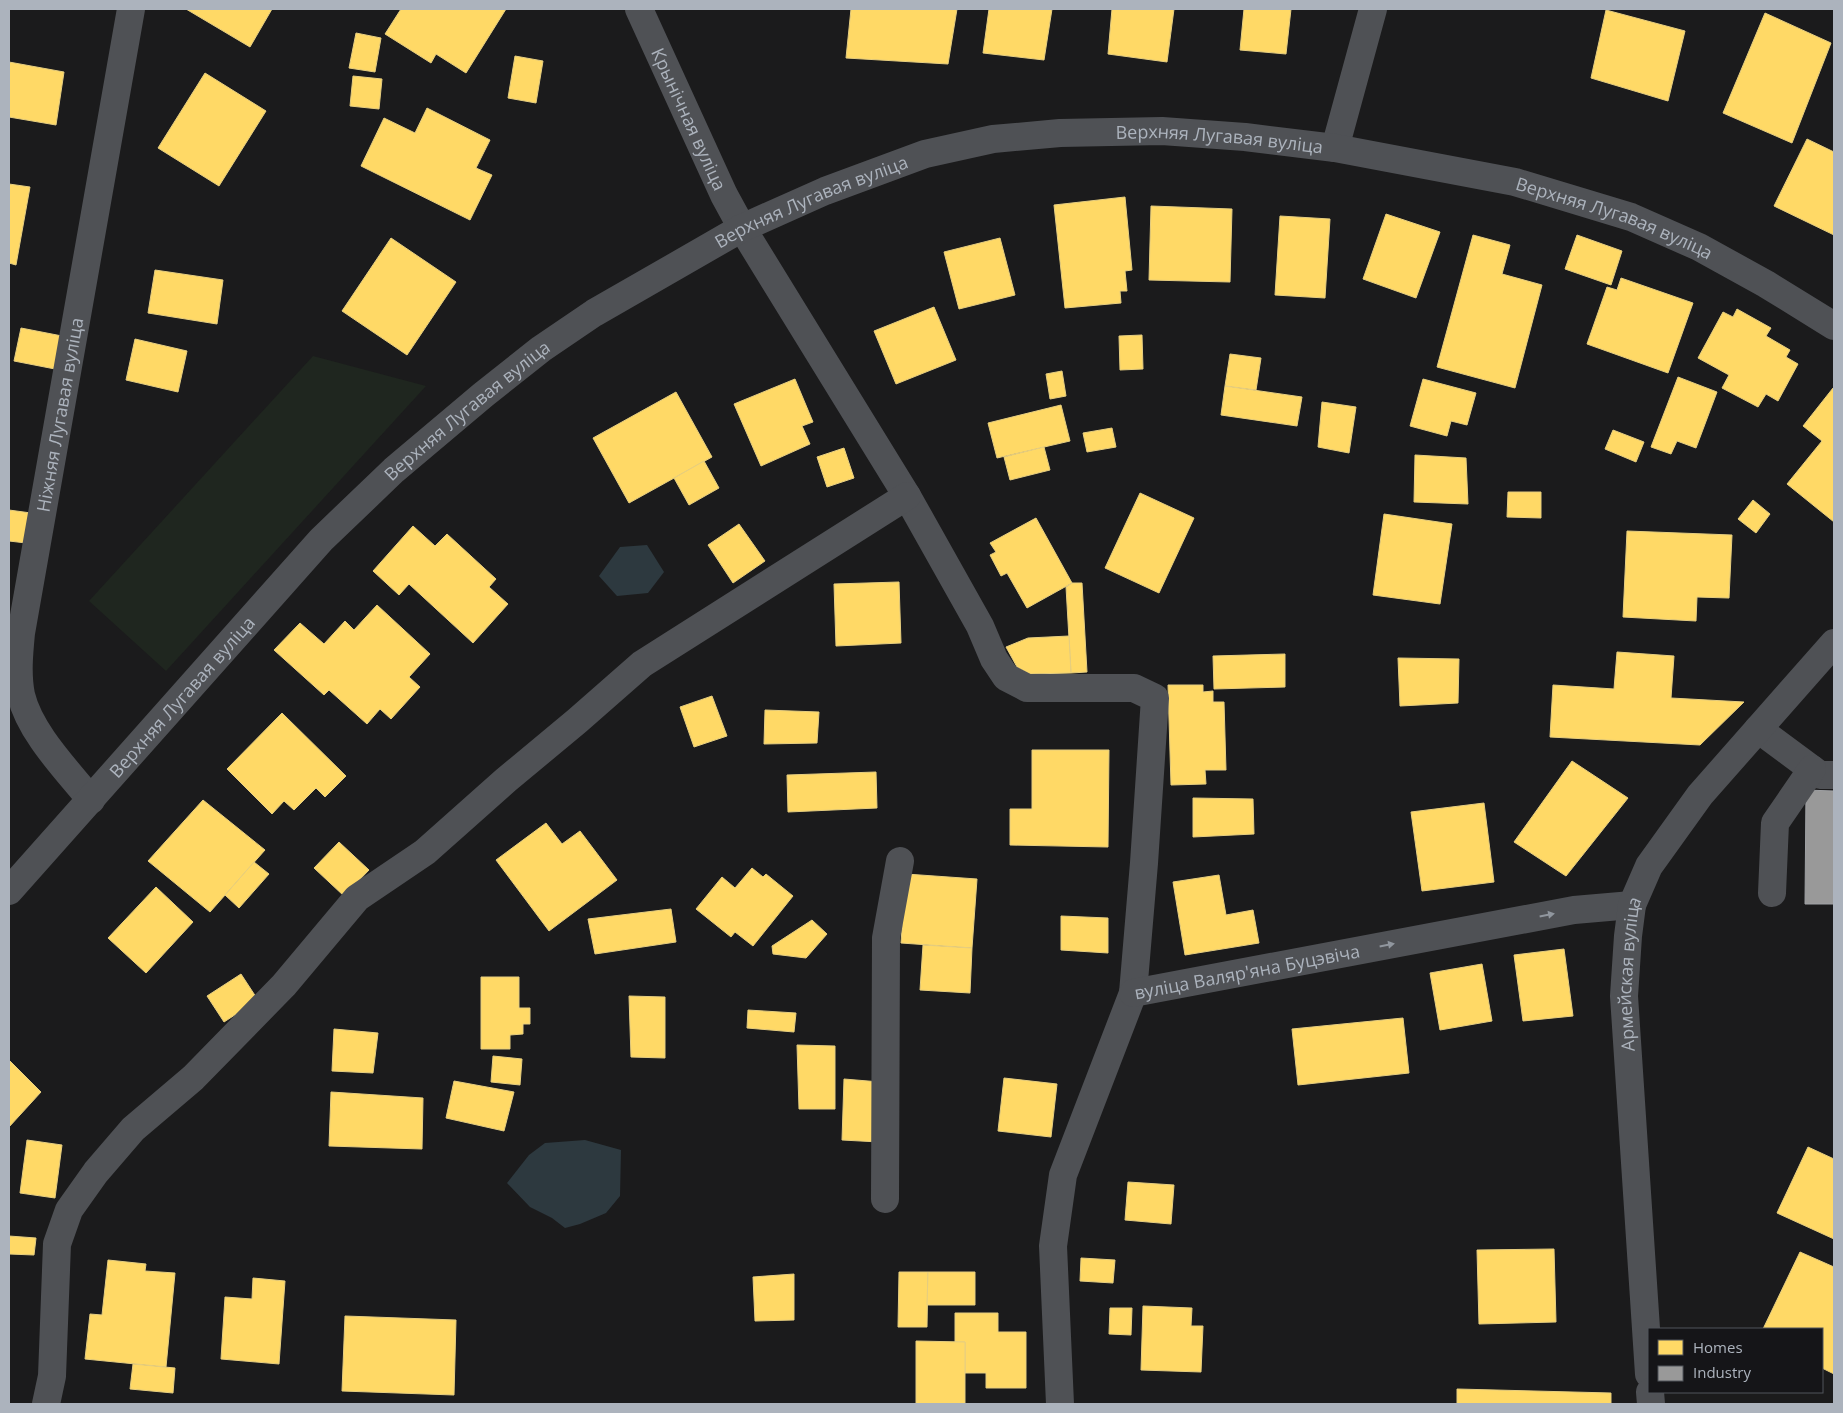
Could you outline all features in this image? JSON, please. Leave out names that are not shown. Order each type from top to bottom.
[{"type":"street","name":"Ніжняя Лугавая вуліца","points":[[91,800],[43,740],[29,718],[21,695],[18,668],[20,634],[131,9]]},
{"type":"street","name":"Крынічная вуліца","points":[[639,9],[724,195],[742,228],[906,496],[980,626],[994,659],[1006,677],[1026,688],[1134,688],[1155,698],[1133,993]]},
{"type":"street","points":[[1335,148],[1373,9]]},
{"type":"street","name":"Верхняя Лугавая вуліца","points":[[9,891],[321,540],[394,470],[483,395],[541,349],[594,313],[742,228],[825,191],[925,154],[994,139],[1060,133],[1162,131],[1245,137],[1335,148],[1515,182],[1632,218],[1699,247],[1766,284],[1834,326]]},
{"type":"street","points":[[46,1404],[52,1376],[57,1244],[69,1210],[96,1172],[133,1129],[193,1078],[277,992],[357,898],[425,852],[642,664],[906,496]]},
{"type":"street","name":"Армейская вуліца","points":[[1648,1359],[1624,996],[1632,905],[1649,866],[1700,795],[1834,643]]},
{"type":"street","points":[[1758,729],[1823,772],[1775,823],[1772,893]]},
{"type":"street","points":[[885,1199],[886,938],[900,861]]},
{"type":"street","name":"вуліца Валяр'яна Буцэвіча","points":[[1060,1404],[1052,1246],[1064,1175],[1133,993],[1574,910],[1632,905]]},
{"type":"shaded area","points":[[313,356],[426,386],[166,671],[89,601]]},
{"type":"shaded area","points":[[647,545],[664,572],[648,593],[617,596],[599,576],[620,547]]},
{"type":"shaded area","points":[[585,1140],[621,1150],[620,1196],[606,1213],[565,1228],[552,1218],[530,1207],[507,1183],[529,1155],[545,1143]]},
{"type":"building: Homes","points":[[186,9],[272,9],[250,47]]},
{"type":"building: Homes","points":[[401,9],[506,9],[466,73],[436,54],[431,63],[385,34]]},
{"type":"building: Homes","points":[[851,9],[957,9],[948,64],[846,58]]},
{"type":"building: Homes","points":[[989,9],[1052,9],[1044,60],[983,53]]},
{"type":"building: Homes","points":[[1112,9],[1174,9],[1167,62],[1108,54]]},
{"type":"building: Homes","points":[[1244,9],[1291,9],[1286,54],[1240,50]]},
{"type":"building: Homes","points":[[1606,10],[1685,31],[1668,101],[1591,78]]},
{"type":"building: Homes","points":[[1765,13],[1831,43],[1792,143],[1723,113]]},
{"type":"building: Homes","points":[[356,33],[381,38],[375,72],[349,68]]},
{"type":"building: Homes","points":[[515,56],[543,61],[536,103],[508,98]]},
{"type":"building: Homes","points":[[9,62],[64,72],[56,125],[9,117]]},
{"type":"building: Homes","points":[[205,73],[266,111],[219,186],[158,148]]},
{"type":"building: Homes","points":[[353,76],[382,79],[379,109],[350,106]]},
{"type":"building: Homes","points":[[427,108],[490,140],[476,168],[492,175],[470,220],[361,166],[384,118],[415,133]]},
{"type":"building: Homes","points":[[1807,139],[1834,152],[1834,235],[1774,206]]},
{"type":"building: Homes","points":[[9,184],[30,187],[16,265],[9,263]]},
{"type":"building: Homes","points":[[1125,197],[1132,270],[1125,271],[1127,291],[1120,291],[1121,303],[1065,308],[1054,205]]},
{"type":"building: Homes","points":[[1151,206],[1232,209],[1230,282],[1149,280]]},
{"type":"building: Homes","points":[[1386,214],[1440,232],[1416,298],[1363,279]]},
{"type":"building: Homes","points":[[1280,216],[1330,219],[1325,298],[1275,295]]},
{"type":"building: Homes","points":[[1473,235],[1510,245],[1502,274],[1542,285],[1515,388],[1437,367]]},
{"type":"building: Homes","points":[[1577,235],[1622,251],[1611,285],[1565,269]]},
{"type":"building: Homes","points":[[391,238],[456,282],[407,355],[342,311]]},
{"type":"building: Homes","points":[[1000,238],[1015,295],[959,309],[944,252]]},
{"type":"building: Homes","points":[[155,270],[223,280],[217,324],[148,313]]},
{"type":"building: Homes","points":[[1621,278],[1693,303],[1668,373],[1587,344],[1607,287],[1617,290]]},
{"type":"building: Homes","points":[[934,307],[956,360],[896,384],[874,331]]},
{"type":"building: Homes","points":[[1737,309],[1771,328],[1766,336],[1790,350],[1786,357],[1798,364],[1778,401],[1766,394],[1758,407],[1722,388],[1729,375],[1698,358],[1723,312],[1733,317]]},
{"type":"building: Homes","points":[[21,328],[62,336],[55,369],[14,361]]},
{"type":"building: Homes","points":[[1142,335],[1143,369],[1120,370],[1119,336]]},
{"type":"building: Homes","points":[[135,339],[187,351],[178,392],[126,380]]},
{"type":"building: Homes","points":[[1230,354],[1261,358],[1256,390],[1225,386]]},
{"type":"building: Homes","points":[[1062,371],[1066,396],[1050,399],[1046,374]]},
{"type":"building: Homes","points":[[1678,377],[1717,392],[1696,448],[1677,441],[1671,454],[1651,447]]},
{"type":"building: Homes","points":[[795,379],[813,422],[802,426],[810,444],[761,466],[734,404]]},
{"type":"building: Homes","points":[[1423,379],[1476,393],[1467,425],[1451,421],[1447,436],[1410,426]]},
{"type":"building: Homes","points":[[1225,386],[1302,397],[1297,426],[1221,415]]},
{"type":"building: Homes","points":[[1833,388],[1834,522],[1787,484],[1822,441],[1803,426]]},
{"type":"building: Homes","points":[[676,392],[712,457],[629,503],[593,438]]},
{"type":"building: Homes","points":[[1322,402],[1356,407],[1349,453],[1318,447]]},
{"type":"building: Homes","points":[[1061,405],[1070,441],[997,458],[988,423]]},
{"type":"building: Homes","points":[[1112,428],[1116,447],[1087,452],[1083,433]]},
{"type":"building: Homes","points":[[1613,430],[1644,442],[1636,462],[1605,449]]},
{"type":"building: Homes","points":[[1044,447],[1050,470],[1010,480],[1004,457]]},
{"type":"building: Homes","points":[[844,448],[854,478],[827,487],[817,457]]},
{"type":"building: Homes","points":[[1415,455],[1466,458],[1468,504],[1414,502]]},
{"type":"building: Homes","points":[[704,461],[719,488],[689,505],[674,478]]},
{"type":"building: Homes","points":[[1508,492],[1541,492],[1541,518],[1507,517]]},
{"type":"building: Homes","points":[[1140,493],[1194,518],[1159,593],[1105,568]]},
{"type":"building: Homes","points":[[1753,500],[1770,514],[1756,533],[1738,519]]},
{"type":"building: Homes","points":[[9,510],[31,513],[26,543],[9,541]]},
{"type":"building: Homes","points":[[1384,514],[1452,524],[1440,604],[1373,595]]},
{"type":"building: Homes","points":[[1036,518],[1072,583],[1027,608],[1007,573],[1001,576],[990,555],[996,552],[990,543]]},
{"type":"building: Homes","points":[[739,524],[765,561],[733,583],[708,545]]},
{"type":"building: Homes","points":[[413,526],[435,546],[447,534],[496,579],[489,587],[508,604],[473,643],[409,584],[399,595],[373,571]]},
{"type":"building: Homes","points":[[1627,531],[1732,535],[1729,598],[1697,597],[1696,621],[1623,617]]},
{"type":"building: Homes","points":[[899,582],[901,643],[836,646],[834,584]]},
{"type":"building: Homes","points":[[1072,583],[1082,583],[1087,672],[1071,673],[1066,587]]},
{"type":"building: Homes","points":[[377,605],[430,654],[409,677],[420,687],[391,719],[380,709],[367,724],[329,690],[324,695],[274,650],[300,623],[324,644],[345,621],[354,630]]},
{"type":"building: Homes","points":[[1069,636],[1071,673],[1030,674],[1017,667],[1006,647],[1028,638]]},
{"type":"building: Homes","points":[[1617,652],[1674,656],[1671,698],[1744,702],[1700,745],[1550,737],[1553,685],[1614,689]]},
{"type":"building: Homes","points":[[1285,654],[1285,687],[1214,689],[1213,656]]},
{"type":"building: Homes","points":[[1398,658],[1459,659],[1458,703],[1400,706]]},
{"type":"building: Homes","points":[[1168,685],[1203,685],[1203,692],[1213,691],[1213,702],[1224,702],[1226,770],[1205,770],[1206,784],[1171,785]]},
{"type":"building: Homes","points":[[712,696],[727,736],[694,747],[680,707]]},
{"type":"building: Homes","points":[[765,710],[819,712],[817,743],[764,744]]},
{"type":"building: Homes","points":[[282,713],[346,776],[325,797],[316,788],[294,810],[284,801],[272,814],[227,769]]},
{"type":"building: Homes","points":[[1032,750],[1109,750],[1108,847],[1010,845],[1010,809],[1032,809]]},
{"type":"building: Homes","points":[[1572,761],[1628,798],[1566,876],[1514,842]]},
{"type":"building: Homes","points":[[876,772],[877,808],[788,812],[787,775]]},
{"type":"building: Homes","points":[[1193,798],[1253,799],[1254,834],[1193,837]]},
{"type":"building: Homes","points":[[203,800],[265,850],[210,912],[148,861]]},
{"type":"building: Homes","points":[[1484,803],[1494,882],[1422,891],[1411,812]]},
{"type":"building: Homes","points":[[546,823],[562,844],[580,831],[617,880],[549,931],[496,860]]},
{"type":"building: Homes","points":[[339,842],[369,870],[344,896],[314,868]]},
{"type":"building: Homes","points":[[254,862],[269,874],[239,908],[225,895]]},
{"type":"building: Homes","points":[[752,868],[763,877],[766,874],[793,896],[753,946],[735,932],[731,937],[696,909],[722,877],[735,888]]},
{"type":"building: Homes","points":[[906,874],[977,879],[972,948],[901,943]]},
{"type":"building: Homes","points":[[1219,875],[1226,915],[1253,910],[1259,943],[1185,955],[1173,882]]},
{"type":"building: Homes","points":[[156,887],[193,922],[146,973],[108,938]]},
{"type":"building: Homes","points":[[671,909],[676,942],[595,954],[588,919]]},
{"type":"building: Homes","points":[[1061,916],[1108,918],[1108,953],[1061,950]]},
{"type":"building: Homes","points":[[812,920],[827,934],[806,958],[773,954],[772,946]]},
{"type":"building: Homes","points":[[923,945],[972,948],[970,993],[920,990]]},
{"type":"building: Homes","points":[[1564,949],[1573,1016],[1523,1021],[1514,955]]},
{"type":"building: Homes","points":[[1482,964],[1492,1021],[1440,1030],[1430,973]]},
{"type":"building: Homes","points":[[241,974],[258,1000],[224,1022],[207,996]]},
{"type":"building: Homes","points":[[481,977],[519,977],[519,1008],[530,1008],[530,1024],[523,1024],[523,1034],[510,1035],[510,1049],[481,1049]]},
{"type":"building: Homes","points":[[629,996],[665,997],[665,1058],[631,1057]]},
{"type":"building: Homes","points":[[748,1010],[796,1013],[794,1032],[747,1028]]},
{"type":"building: Homes","points":[[1403,1018],[1409,1073],[1298,1085],[1292,1029]]},
{"type":"building: Homes","points":[[334,1029],[378,1033],[373,1073],[332,1071]]},
{"type":"building: Homes","points":[[797,1045],[835,1046],[835,1109],[799,1109]]},
{"type":"building: Homes","points":[[493,1056],[522,1059],[520,1085],[491,1082]]},
{"type":"building: Homes","points":[[9,1060],[41,1092],[9,1127]]},
{"type":"building: Homes","points":[[1004,1078],[1057,1084],[1051,1137],[998,1131]]},
{"type":"building: Homes","points":[[844,1079],[880,1082],[879,1142],[842,1140]]},
{"type":"building: Homes","points":[[454,1081],[514,1092],[504,1131],[446,1118]]},
{"type":"building: Homes","points":[[331,1092],[423,1098],[422,1149],[329,1146]]},
{"type":"building: Homes","points":[[27,1140],[62,1145],[55,1198],[20,1193]]},
{"type":"building: Homes","points":[[1808,1147],[1834,1159],[1834,1239],[1777,1213]]},
{"type":"building: Homes","points":[[1128,1182],[1174,1185],[1171,1224],[1125,1220]]},
{"type":"building: Homes","points":[[9,1236],[36,1238],[34,1255],[9,1254]]},
{"type":"building: Homes","points":[[1554,1249],[1556,1322],[1479,1324],[1477,1250]]},
{"type":"building: Homes","points":[[1800,1252],[1834,1267],[1834,1374],[1823,1368],[1823,1328],[1763,1328]]},
{"type":"building: Homes","points":[[1081,1258],[1115,1260],[1113,1283],[1080,1281]]},
{"type":"building: Homes","points":[[108,1260],[146,1264],[145,1271],[175,1273],[166,1367],[85,1359],[90,1314],[102,1315]]},
{"type":"building: Homes","points":[[899,1272],[928,1272],[927,1327],[898,1327]]},
{"type":"building: Homes","points":[[928,1272],[975,1272],[975,1305],[927,1305]]},
{"type":"building: Homes","points":[[794,1274],[794,1320],[755,1321],[753,1277]]},
{"type":"building: Homes","points":[[253,1278],[285,1281],[279,1364],[221,1359],[225,1297],[252,1299]]},
{"type":"building: Homes","points":[[1143,1306],[1192,1308],[1191,1326],[1203,1326],[1201,1372],[1141,1370]]},
{"type":"building: Homes","points":[[1110,1308],[1132,1308],[1131,1335],[1109,1334]]},
{"type":"building: Homes","points":[[955,1313],[998,1313],[998,1332],[1026,1332],[1026,1388],[986,1388],[986,1373],[965,1373],[965,1342],[955,1342]]},
{"type":"building: Homes","points":[[345,1316],[456,1320],[454,1395],[342,1391]]},
{"type":"building: Homes","points":[[916,1341],[965,1342],[965,1404],[916,1404]]},
{"type":"building: Homes","points":[[133,1364],[175,1368],[173,1393],[130,1389]]},
{"type":"building: Homes","points":[[1457,1389],[1611,1393],[1611,1404],[1457,1404]]},
{"type":"building: Industry","points":[[1806,790],[1834,791],[1834,904],[1805,904]]}]
